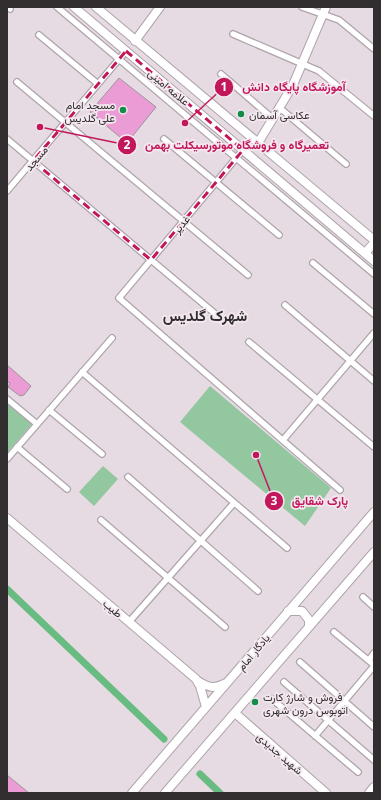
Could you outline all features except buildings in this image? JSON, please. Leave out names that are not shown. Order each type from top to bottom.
[{"type":"main road","name":"علامه امینی","points":[[74,7],[374,261]]},
{"type":"main road","name":"علامه امینی","points":[[96,7],[374,241]]},
{"type":"main road","points":[[135,41],[160,7]]},
{"type":"main road","points":[[258,143],[272,118],[281,108],[302,64],[326,7]]},
{"type":"main road","points":[[365,253],[374,241]]},
{"type":"main road","name":"یادگار امام","points":[[132,793],[374,512]]},
{"type":"main road","name":"طیب","points":[[7,518],[196,679],[200,686],[206,707]]},
{"type":"main road","points":[[165,793],[374,552]]},
{"type":"main road","points":[[288,611],[302,611],[309,620],[309,626]]},
{"type":"main road","points":[[196,679],[208,687],[216,687],[227,683]]},
{"type":"main road","name":"شهید جدیدی","points":[[235,713],[326,793]]},
{"type":"main road","points":[[369,793],[374,787]]},
{"type":"street","points":[[58,7],[374,274]]},
{"type":"street","points":[[302,7],[339,20],[374,49]]},
{"type":"street","points":[[233,34],[319,71],[374,116]]},
{"type":"street","points":[[39,35],[98,84]]},
{"type":"street","name":"مسجد","points":[[7,191],[126,51]]},
{"type":"street","points":[[221,74],[272,118]]},
{"type":"street","points":[[17,82],[248,275]]},
{"type":"street","points":[[281,108],[346,164]]},
{"type":"street","points":[[7,139],[219,317]]},
{"type":"street","points":[[164,139],[280,235]]},
{"type":"street","name":"غدیر","points":[[243,150],[119,298],[283,440]]},
{"type":"street","points":[[313,263],[374,314]]},
{"type":"street","points":[[285,305],[374,381]]},
{"type":"street","points":[[340,490],[283,440],[374,333]]},
{"type":"street","points":[[7,459],[112,338]]},
{"type":"street","points":[[249,342],[374,447]]},
{"type":"street","points":[[82,372],[287,548]]},
{"type":"street","points":[[7,399],[37,424]]},
{"type":"street","points":[[50,410],[102,454]]},
{"type":"street","points":[[17,448],[67,489]]},
{"type":"street","points":[[128,477],[258,592]]},
{"type":"street","points":[[129,622],[234,503]]},
{"type":"street","points":[[101,520],[226,627]]},
{"type":"street","points":[[363,597],[374,607]]},
{"type":"street","points":[[315,736],[374,666],[334,632]]},
{"type":"street","points":[[368,660],[374,653]]},
{"type":"street","points":[[300,662],[374,727]]},
{"type":"street","points":[[284,682],[374,760]]},
{"type":"street","points":[[272,700],[358,772]]},
{"type":"highlighted area","points":[[126,51],[243,150],[151,260],[33,161]]},
{"type":"green space","points":[[210,386],[331,488],[305,526],[180,422]]},
{"type":"green space","points":[[7,404],[32,424],[7,453]]},
{"type":"green space","points":[[103,466],[118,479],[94,506],[79,492]]},
{"type":"waterway","points":[[7,589],[164,739]]},
{"type":"waterway","points":[[200,774],[220,793]]},
{"type":"place","name":"مسجد امام علی گلدیس","points":[[123,110]]},
{"type":"place","name":"عکاسی آسمان","points":[[241,114]]},
{"type":"place","name":"آموزشگاه پایگاه دانش","points":[[185,123]]},
{"type":"place","name":"تعمیرگاه و فروشگاه موتورسیکلت بهمن","points":[[40,127]]},
{"type":"place","name":"پارک شقایق","points":[[256,455]]},
{"type":"place","name":"فروش و شارژ کارت اتوبوس درون شهری","points":[[255,702]]},
{"type":"district","name":"شهرک گلدیس","points":[[205,315]]}]
